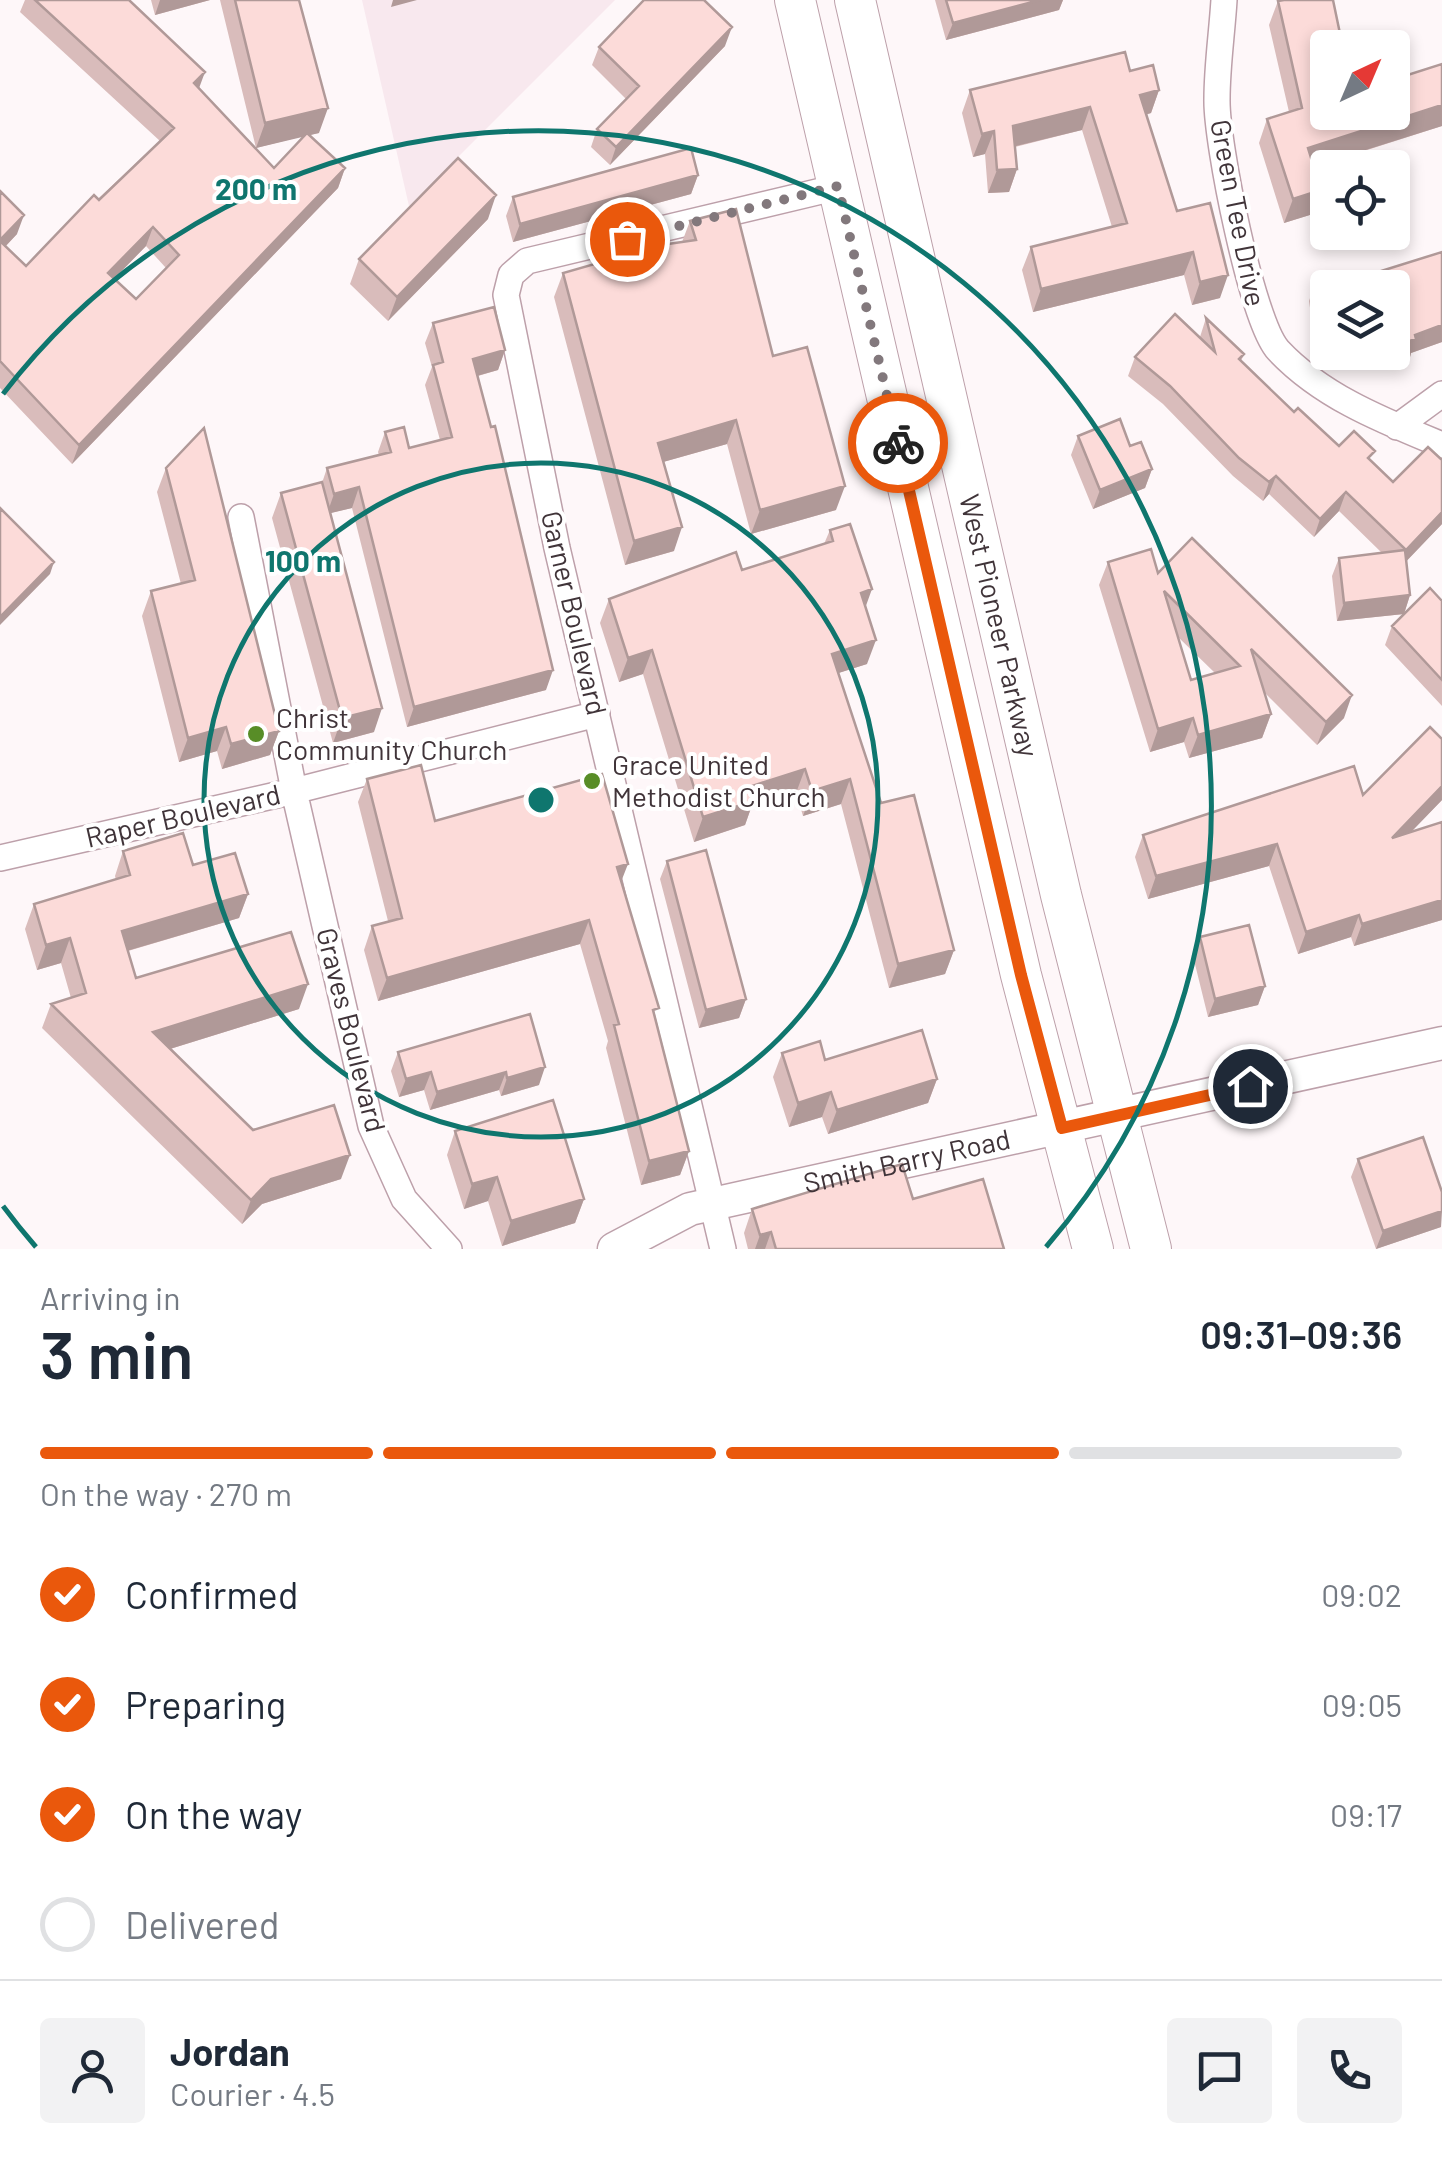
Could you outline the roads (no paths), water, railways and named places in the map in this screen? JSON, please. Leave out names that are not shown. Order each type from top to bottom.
[{"type":"main road","points":[[795,0],[1021,975],[1093,1249]]},
{"type":"main road","name":"West Pioneer Parkway","points":[[855,0],[1061,895],[1151,1249]]},
{"type":"street","name":"Green Tee Drive","points":[[1224,0],[1216,103],[1241,242],[1261,323],[1275,347],[1314,384],[1442,445]]},
{"type":"street","name":"Garner Boulevard","points":[[723,1249],[557,548],[506,295],[516,269],[526,261],[838,186]]},
{"type":"street","points":[[1398,427],[1442,394]]},
{"type":"street","name":"Graves Boulevard","points":[[242,518],[294,791],[371,1126],[404,1200],[448,1249]]},
{"type":"street","name":"Raper Boulevard","points":[[0,858],[294,791],[597,714]]},
{"type":"street","name":"Smith Barry Road","points":[[614,1249],[633,1236],[710,1205],[1442,1043]]},
{"type":"place","name":"Christ Community Church","points":[[256,734]]},
{"type":"place","name":"Grace United Methodist Church","points":[[592,781]]}]
